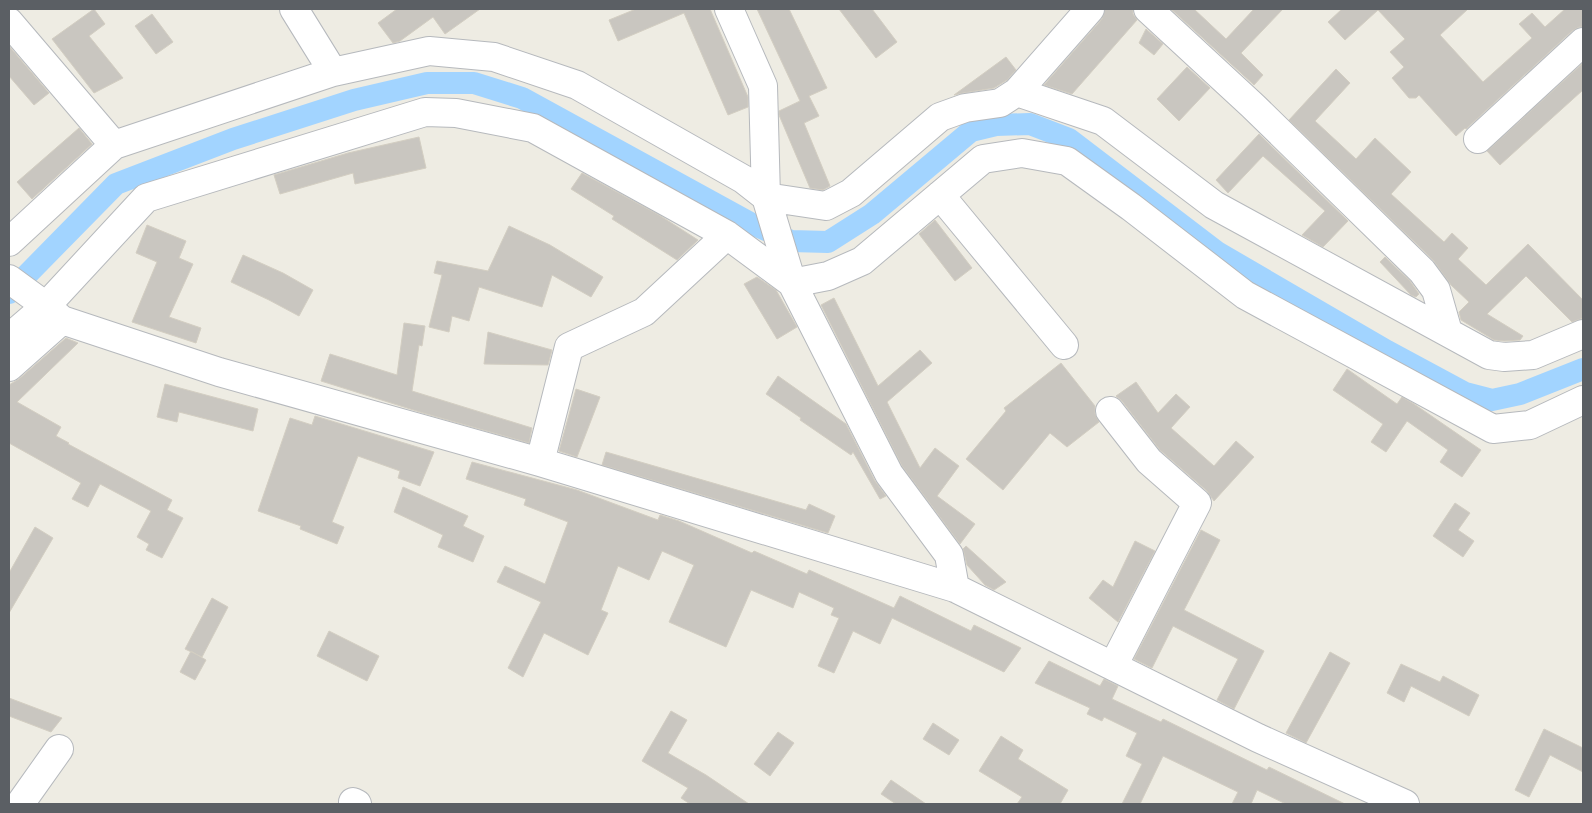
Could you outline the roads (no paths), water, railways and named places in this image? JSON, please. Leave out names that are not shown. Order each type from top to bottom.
[{"type":"street","points":[[294,9],[334,72]]},
{"type":"street","points":[[729,9],[763,86],[766,197],[788,273],[889,474],[949,555],[955,588]]},
{"type":"street","points":[[9,242],[114,145],[334,72],[429,51],[494,57],[577,85],[743,179],[766,197],[826,206],[851,193],[940,116],[965,108],[1000,103],[1017,92],[1090,9]]},
{"type":"street","points":[[1148,9],[1253,106],[1422,271],[1436,290],[1448,332]]},
{"type":"street","points":[[9,22],[114,145]]},
{"type":"street","points":[[1478,138],[1583,42]]},
{"type":"street","points":[[1017,92],[1102,120],[1214,205],[1489,355],[1504,357],[1533,354],[1583,334]]},
{"type":"street","points":[[9,367],[48,308],[146,198],[424,112],[456,113],[533,128],[727,236],[788,273],[828,276],[862,261],[983,159],[1022,154],[1067,161],[1131,206],[1245,295],[1493,429],[1530,425],[1583,400]]},
{"type":"street","points":[[940,195],[1064,345]]},
{"type":"street","points":[[540,462],[569,347],[644,312],[727,236]]},
{"type":"street","points":[[9,279],[48,308],[219,372],[540,462],[955,588],[1258,738],[1405,804]]},
{"type":"street","points":[[9,338],[48,308]]},
{"type":"street","points":[[1110,411],[1149,461],[1197,503],[1113,666]]},
{"type":"street","points":[[20,804],[59,749]]},
{"type":"waterway","points":[[9,293],[116,184],[233,139],[354,100],[427,83],[474,83],[522,98],[750,223],[791,241],[828,242],[872,214],[971,131],[996,125],[1030,124],[1069,139],[1217,252],[1387,351],[1465,393],[1492,400],[1520,394],[1583,369]]}]
